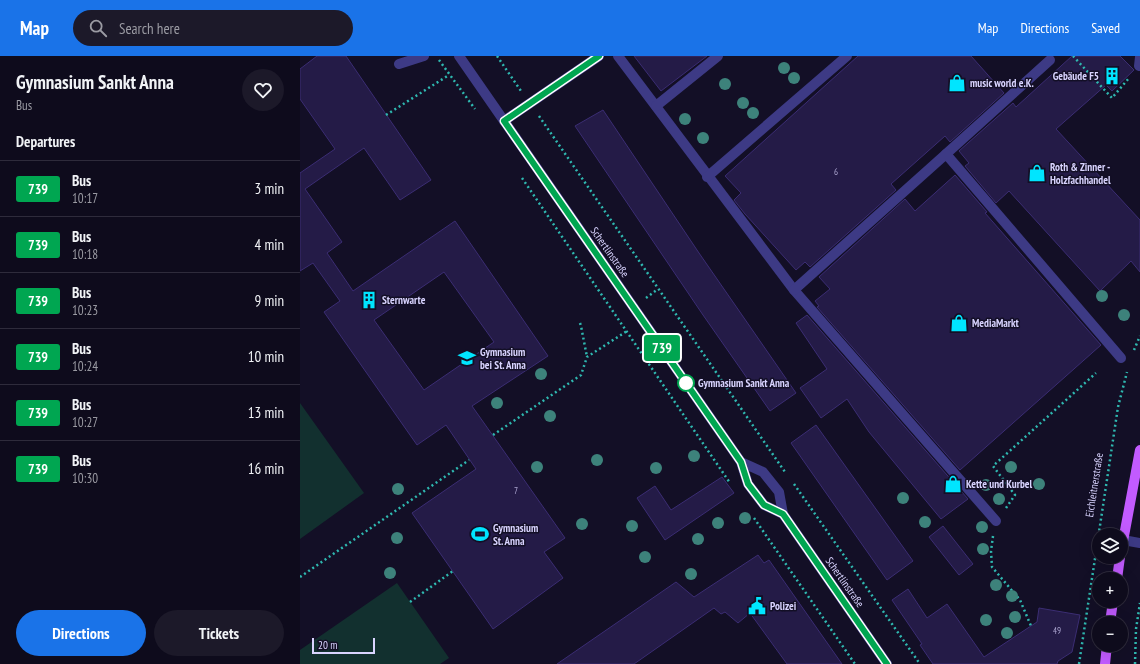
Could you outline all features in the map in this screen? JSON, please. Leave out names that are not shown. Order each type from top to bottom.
[{"type":"main road","points":[[1125,528],[1140,450]]},
{"type":"main road","points":[[1105,664],[1106,652]]},
{"type":"street","points":[[399,64],[424,56]]},
{"type":"street","name":"Schertlinstraße","points":[[459,56],[741,462],[748,484],[764,505],[783,514]]},
{"type":"street","points":[[504,121],[599,56]]},
{"type":"street","points":[[618,56],[707,177],[794,290],[996,522]]},
{"type":"street","points":[[656,106],[718,56]]},
{"type":"street","points":[[707,177],[847,56]]},
{"type":"street","points":[[794,290],[1050,60]]},
{"type":"street","points":[[946,154],[1122,358]]},
{"type":"street","name":"Schertlinstraße","points":[[741,462],[763,472],[779,492],[783,514],[887,664]]},
{"type":"street","points":[[1128,541],[1140,543]]},
{"type":"path","points":[[437,56],[475,110]]},
{"type":"path","points":[[497,56],[789,478]]},
{"type":"path","points":[[1073,56],[1112,98],[1140,61]]},
{"type":"path","points":[[386,115],[450,74]]},
{"type":"path","points":[[519,174],[734,489]]},
{"type":"path","points":[[493,435],[581,375],[587,357],[580,323]]},
{"type":"path","points":[[587,357],[627,331]]},
{"type":"path","points":[[1134,350],[1140,336]]},
{"type":"path","name":"Eichleitnerstraße","points":[[1078,664],[1118,407],[1128,369]]},
{"type":"path","points":[[1031,626],[1020,600],[992,567],[991,551],[996,522],[1015,495],[993,466],[1096,373]]},
{"type":"path","points":[[300,577],[469,460]]},
{"type":"path","points":[[794,484],[920,664]]},
{"type":"path","points":[[752,515],[855,664]]},
{"type":"path","points":[[410,602],[453,571]]},
{"type":"path","points":[[1135,664],[1136,629],[1140,603]]},
{"type":"green space","points":[[300,403],[364,493],[300,539]]},
{"type":"green space","points":[[397,583],[449,658],[440,664],[300,664],[300,650]]},
{"type":"building","points":[[317,56],[346,56],[431,180],[400,200],[364,148],[305,189],[342,242],[327,253],[353,291],[455,221],[548,356],[472,406],[565,538],[544,552],[563,578],[493,629],[412,513],[476,469],[446,425],[417,445],[324,312],[340,301],[313,263],[300,271],[300,173],[335,149],[300,99],[300,69]],"holes":[[[444,272],[494,342],[424,390],[374,320]]]},
{"type":"building","points":[[634,56],[707,56],[661,91]]},
{"type":"building","points":[[858,56],[971,56],[1004,93],[950,142],[945,136],[891,184],[896,190],[810,267],[805,262],[796,270],[734,200],[741,193],[725,176]]},
{"type":"building","name":"Roth & Zinner - Holzfachhandel","points":[[1072,56],[1120,56],[1134,70],[1112,91],[1106,85],[1056,129],[1140,220],[1140,272],[1131,261],[1100,291],[1009,191],[996,203],[965,166],[969,163],[959,151],[1013,103],[1016,107]]},
{"type":"building","points":[[603,110],[699,253],[796,393],[770,411],[575,126]]},
{"type":"building","name":"MediaMarkt","points":[[955,175],[987,212],[985,213],[1101,345],[960,470],[817,307],[819,306],[815,301],[830,289],[819,277],[905,199],[915,211]]},
{"type":"building","points":[[807,315],[968,499],[941,519],[869,432],[847,399],[821,418],[800,388],[827,369],[796,323]]},
{"type":"building","points":[[816,425],[913,561],[887,580],[791,443]]},
{"type":"building","points":[[722,477],[734,493],[665,540],[637,498],[655,486],[671,510]]},
{"type":"building","points":[[943,526],[973,564],[959,575],[929,537]]},
{"type":"building","points":[[758,555],[764,563],[769,560],[842,664],[787,664],[750,613],[738,623],[725,612],[721,614],[714,608],[634,664],[557,664],[676,582],[694,597]]},
{"type":"building","points":[[908,589],[927,618],[947,604],[984,657],[1037,622],[1039,608],[1080,615],[1072,652],[1058,661],[1057,664],[933,664],[920,645],[922,644],[892,600]]},
{"type":"bus line","name":"739","points":[[599,56],[504,121],[741,462],[748,484],[764,505],[783,514],[887,664]]},
{"type":"place","name":"Gebäude F5","points":[[1112,76]]},
{"type":"place","name":"music world e.K.","points":[[957,83]]},
{"type":"place","name":"Roth & Zinner - Holzfachhandel","points":[[1037,173]]},
{"type":"place","name":"Sternwarte","points":[[369,300]]},
{"type":"place","name":"MediaMarkt","points":[[959,323]]},
{"type":"place","name":"Gymnasium bei St. Anna","points":[[467,358]]},
{"type":"place","name":"Gymnasium Sankt Anna","points":[[686,383]]},
{"type":"place","name":"Kette und Kurbel","points":[[953,484]]},
{"type":"place","name":"Gymnasium St. Anna","points":[[480,534]]},
{"type":"place","name":"Polizei","points":[[757,606]]}]
